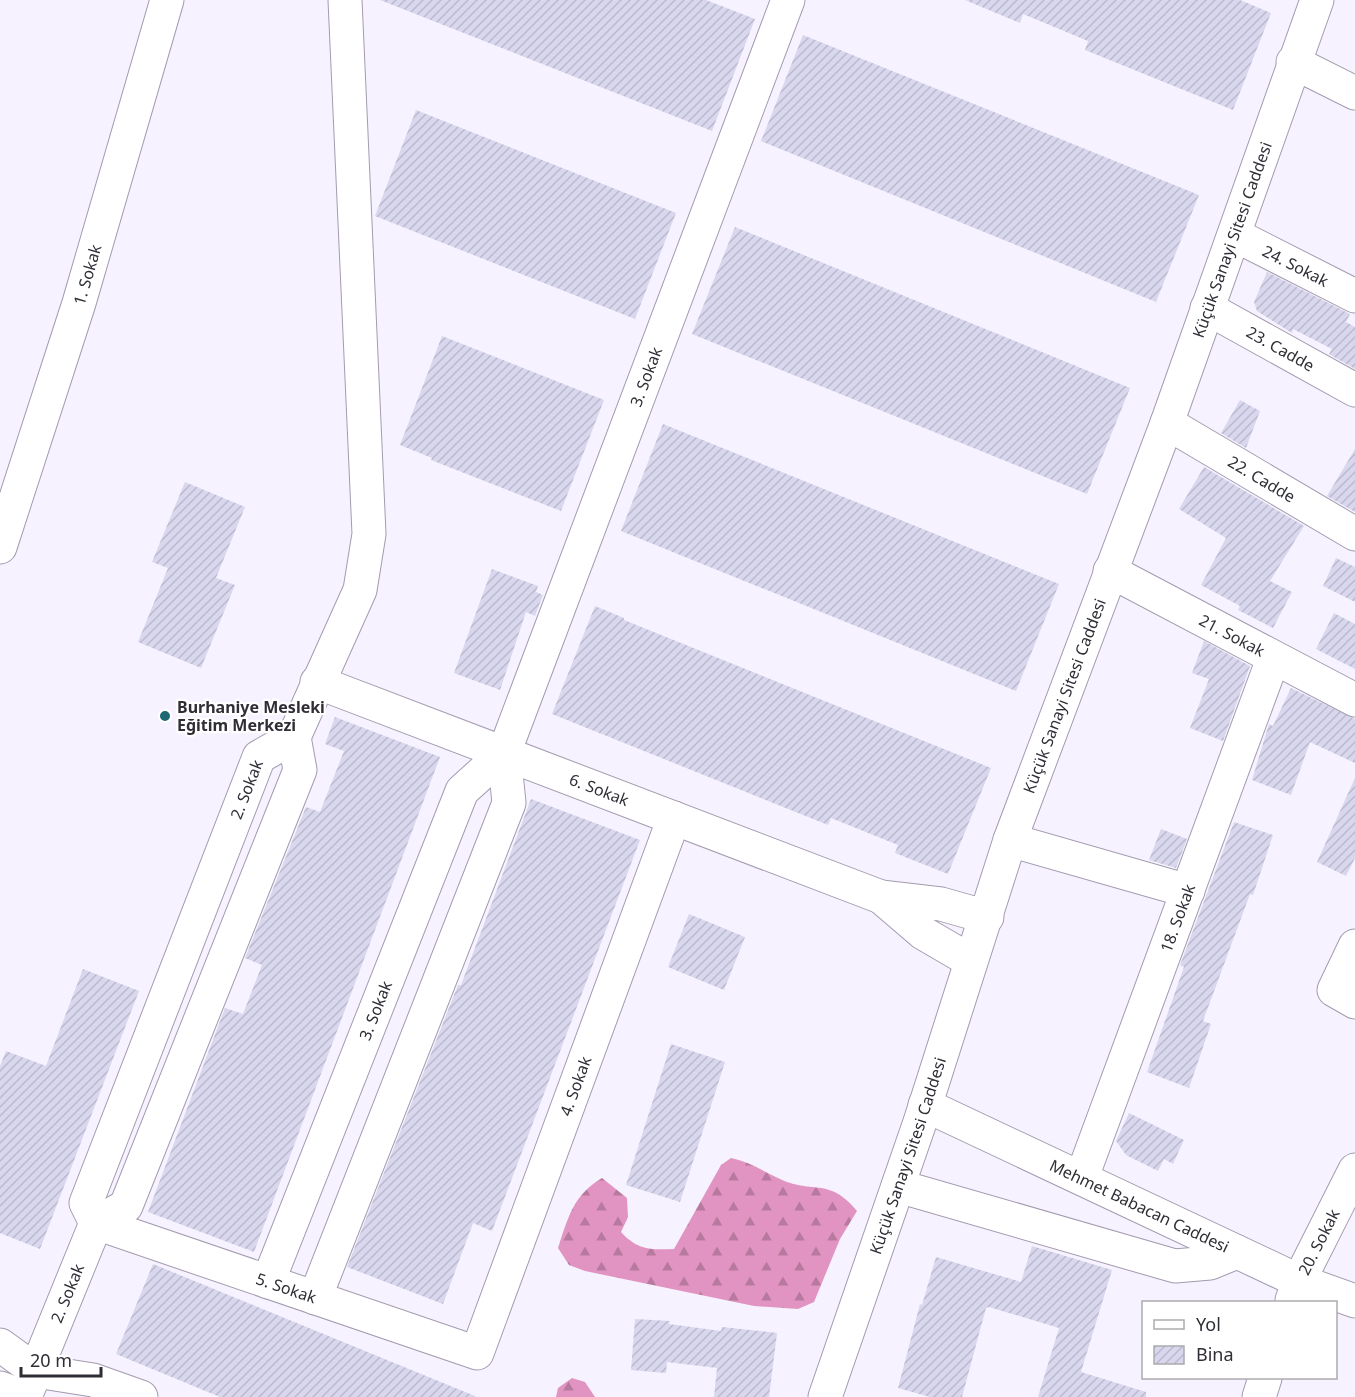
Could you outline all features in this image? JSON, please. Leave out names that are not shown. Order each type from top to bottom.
[{"type":"street","name":"1. Sokak","points":[[0,547],[79,303],[167,0]]},
{"type":"street","points":[[96,1223],[126,1206],[300,770],[294,737],[360,590],[369,534],[345,0]]},
{"type":"street","name":"3. Sokak","points":[[315,1298],[509,803],[504,753],[788,0]]},
{"type":"street","name":"Küçük Sanayi Sitesi Caddesi","points":[[825,1397],[926,1106],[1010,840],[1167,423],[1235,235],[1293,62],[1317,0]]},
{"type":"street","points":[[1293,62],[1355,93]]},
{"type":"street","name":"24. Sokak","points":[[1235,235],[1355,296]]},
{"type":"street","name":"23. Cadde","points":[[1207,308],[1355,390]]},
{"type":"street","name":"22. Cadde","points":[[1167,423],[1355,534]]},
{"type":"street","name":"21. Sokak","points":[[1110,571],[1273,659],[1355,700]]},
{"type":"street","name":"18. Sokak","points":[[1082,1177],[1273,659]]},
{"type":"street","name":"6. Sokak","points":[[317,682],[881,897]]},
{"type":"street","name":"2. Sokak","points":[[28,1388],[96,1223],[87,1203],[259,758],[294,737]]},
{"type":"street","name":"3. Sokak","points":[[268,1282],[462,791],[504,753]]},
{"type":"street","name":"4. Sokak","points":[[477,1353],[674,818]]},
{"type":"street","points":[[1010,840],[1188,891]]},
{"type":"street","points":[[881,897],[941,904],[987,917]]},
{"type":"street","points":[[881,897],[923,933],[971,961]]},
{"type":"street","points":[[1355,946],[1334,990],[1355,1002]]},
{"type":"street","name":"Mehmet Babacan Caddesi","points":[[926,1106],[1082,1177],[1237,1252],[1295,1292],[1355,1301]]},
{"type":"street","name":"20. Sokak","points":[[1295,1292],[1355,1170]]},
{"type":"street","points":[[898,1186],[1175,1266],[1210,1263],[1237,1252]]},
{"type":"street","name":"5. Sokak","points":[[96,1223],[477,1353]]},
{"type":"street","points":[[0,1345],[28,1388]]},
{"type":"street","points":[[1258,1397],[1264,1379]]},
{"type":"street","points":[[0,1388],[28,1388],[93,1380],[141,1397]]},
{"type":"green space","points":[[731,1158],[750,1164],[790,1183],[837,1193],[857,1211],[840,1239],[814,1302],[798,1309],[754,1306],[585,1271],[569,1265],[558,1248],[578,1200],[584,1192],[602,1178],[627,1198],[628,1217],[621,1232],[627,1238],[645,1248],[674,1249],[721,1165]]},
{"type":"green space","points":[[572,1378],[585,1382],[595,1397],[556,1397],[558,1388]]},
{"type":"building","points":[[380,0],[706,0],[755,19],[712,131]]},
{"type":"building","points":[[965,0],[1240,0],[1271,13],[1233,110],[1085,50],[1088,41],[1023,14],[1020,23]]},
{"type":"building","points":[[803,35],[1199,195],[1156,302],[761,141]]},
{"type":"building","points":[[416,110],[676,213],[635,319],[375,216]]},
{"type":"building","points":[[735,227],[1130,388],[1087,494],[692,334]]},
{"type":"building","points":[[1267,272],[1350,314],[1346,322],[1355,327],[1355,369],[1329,354],[1332,349],[1293,329],[1292,333],[1257,311],[1254,302]]},
{"type":"building","points":[[442,336],[604,400],[561,511],[431,460],[432,458],[400,445]]},
{"type":"building","points":[[1240,400],[1260,411],[1246,448],[1221,433]]},
{"type":"building","points":[[663,424],[1059,584],[1016,691],[621,531]]},
{"type":"building","points":[[1355,449],[1355,512],[1327,496]]},
{"type":"building","points":[[1204,467],[1304,526],[1270,581],[1292,592],[1273,628],[1238,610],[1240,606],[1201,585],[1226,538],[1179,509]]},
{"type":"building","points":[[185,482],[245,507],[216,578],[235,585],[201,668],[138,642],[168,568],[152,562]]},
{"type":"building","points":[[1336,558],[1355,567],[1355,602],[1323,586]]},
{"type":"building","points":[[492,569],[538,586],[536,592],[543,595],[535,616],[526,612],[500,690],[454,673]]},
{"type":"building","points":[[595,606],[624,618],[624,620],[991,768],[948,874],[895,853],[898,845],[831,818],[828,825],[552,714]]},
{"type":"building","points":[[1334,613],[1355,624],[1355,669],[1316,649]]},
{"type":"building","points":[[1204,641],[1250,666],[1223,741],[1190,728],[1209,679],[1192,673]]},
{"type":"building","points":[[1291,688],[1355,719],[1355,763],[1310,742],[1291,795],[1252,780],[1269,724],[1273,726]]},
{"type":"building","points":[[335,717],[440,757],[254,1252],[148,1212],[225,1008],[243,1014],[262,965],[245,958],[306,807],[320,812],[344,751],[325,744]]},
{"type":"building","points":[[1355,778],[1355,858],[1346,876],[1317,862]]},
{"type":"building","points":[[531,799],[640,840],[492,1231],[473,1223],[443,1304],[347,1267],[458,985],[461,985]]},
{"type":"building","points":[[1234,822],[1273,835],[1253,895],[1250,894],[1203,1021],[1211,1024],[1189,1088],[1147,1072],[1184,967],[1180,965]]},
{"type":"building","points":[[1161,829],[1187,839],[1176,868],[1149,860]]},
{"type":"building","points":[[689,914],[745,937],[724,990],[668,967]]},
{"type":"building","points":[[83,969],[139,991],[40,1249],[0,1233],[0,1066],[6,1051],[46,1066]]},
{"type":"building","points":[[671,1044],[725,1062],[680,1202],[626,1185]]},
{"type":"building","points":[[1129,1113],[1184,1140],[1173,1164],[1164,1159],[1158,1171],[1126,1155],[1116,1141]]},
{"type":"building","points":[[1032,1246],[1112,1270],[1081,1372],[1146,1392],[1146,1397],[1038,1397],[1059,1328],[989,1307],[986,1308],[962,1397],[930,1397],[898,1388],[920,1304],[922,1305],[936,1257],[1021,1282]]},
{"type":"building","points":[[153,1264],[475,1397],[220,1397],[116,1354]]},
{"type":"building","points":[[635,1319],[670,1321],[669,1324],[721,1331],[722,1327],[777,1333],[769,1397],[714,1397],[717,1368],[667,1362],[666,1373],[631,1370]]},
{"type":"place","name":"Burhaniye Mesleki Eğitim Merkezi","points":[[165,716]]}]
